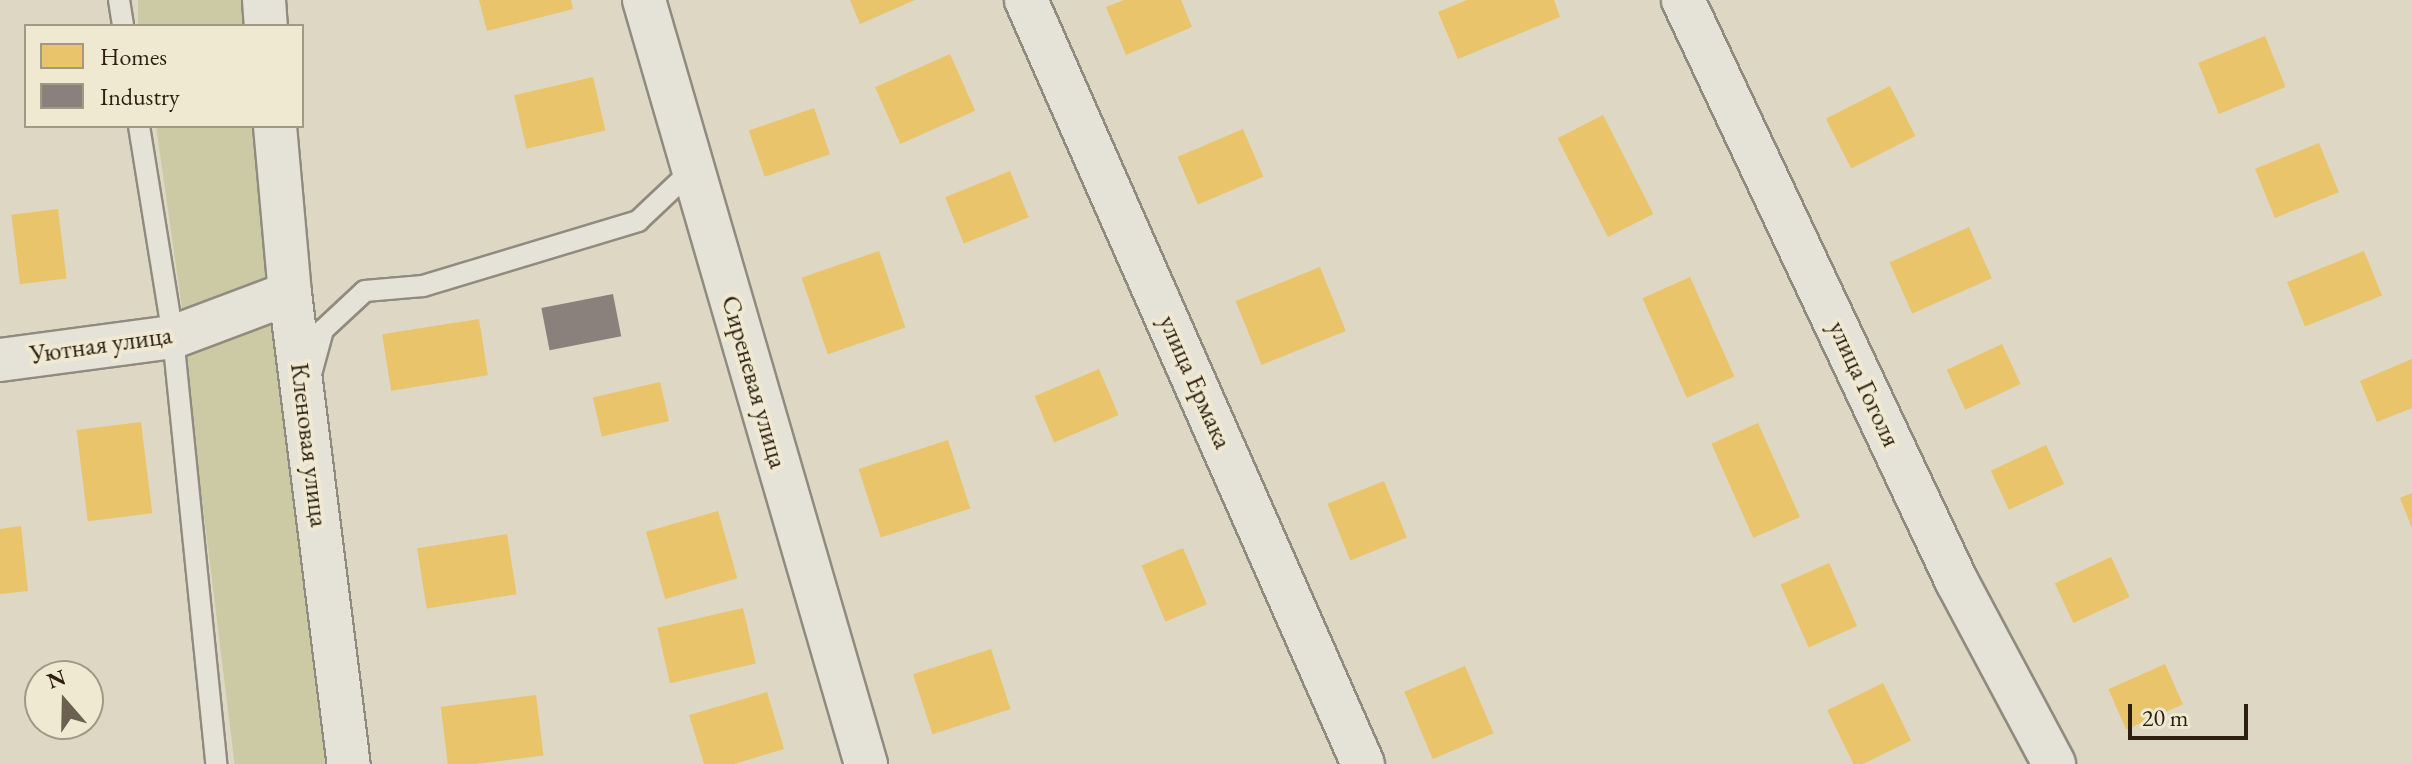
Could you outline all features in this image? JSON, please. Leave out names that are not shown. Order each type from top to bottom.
[{"type":"street","points":[[264,0],[266,24]]},
{"type":"street","name":"Сиреневая улица","points":[[644,0],[866,764]]},
{"type":"street","name":"улица Ермака","points":[[1026,0],[1363,764]]},
{"type":"street","name":"улица Гоголя","points":[[1683,0],[1957,582],[2054,764]]},
{"type":"street","name":"Кленовая улица","points":[[275,128],[290,293],[349,764]]},
{"type":"street","name":"Уютная улица","points":[[0,360],[173,337],[290,293]]},
{"type":"lane","points":[[119,0],[123,24]]},
{"type":"lane","points":[[139,128],[173,337],[216,764]]},
{"type":"lane","points":[[304,402],[323,330],[365,291],[423,286],[638,221],[692,170]]},
{"type":"shaded area","points":[[138,0],[244,0],[244,24],[138,24]]},
{"type":"shaded area","points":[[156,128],[260,128],[279,277],[183,315]]},
{"type":"shaded area","points":[[283,305],[339,764],[235,764],[180,318]]},
{"type":"building: Homes","points":[[479,0],[571,0],[573,9],[487,31]]},
{"type":"building: Homes","points":[[850,0],[915,0],[860,24]]},
{"type":"building: Homes","points":[[1124,0],[1181,0],[1192,27],[1126,55],[1106,7]]},
{"type":"building: Homes","points":[[1467,0],[1554,0],[1560,17],[1458,59],[1438,12]]},
{"type":"building: Homes","points":[[2265,36],[2286,87],[2219,114],[2198,63]]},
{"type":"building: Homes","points":[[950,54],[975,111],[900,144],[875,87]]},
{"type":"building: Homes","points":[[593,77],[605,131],[526,149],[514,95]]},
{"type":"building: Homes","points":[[1890,86],[1915,136],[1851,169],[1826,119]]},
{"type":"building: Homes","points":[[814,108],[830,154],[765,177],[749,130]]},
{"type":"building: Homes","points":[[1603,115],[1653,214],[1608,237],[1558,138]]},
{"type":"building: Homes","points":[[1243,129],[1263,177],[1198,205],[1178,157]]},
{"type":"building: Homes","points":[[2319,143],[2339,192],[2275,218],[2255,169]]},
{"type":"building: Homes","points":[[1010,171],[1029,217],[964,244],[945,197]]},
{"type":"building: Homes","points":[[58,209],[67,278],[20,284],[11,215]]},
{"type":"building: Homes","points":[[1969,227],[1992,278],[1912,314],[1890,262]]},
{"type":"building: Homes","points":[[879,251],[905,328],[828,354],[801,278]]},
{"type":"building: Homes","points":[[2364,251],[2382,296],[2305,327],[2287,282]]},
{"type":"building: Homes","points":[[1320,267],[1346,331],[1261,365],[1236,301]]},
{"type":"building: Homes","points":[[1690,277],[1734,377],[1687,398],[1642,298]]},
{"type":"building: Homes","points":[[479,319],[488,375],[391,391],[382,334]]},
{"type":"building: Homes","points":[[2002,344],[2021,384],[1965,410],[1947,370]]},
{"type":"building: Homes","points":[[2412,359],[2412,408],[2377,422],[2360,381]]},
{"type":"building: Homes","points":[[1099,369],[1119,415],[1054,442],[1035,396]]},
{"type":"building: Homes","points":[[660,382],[669,421],[602,436],[593,398]]},
{"type":"building: Homes","points":[[141,422],[152,513],[88,521],[76,430]]},
{"type":"building: Homes","points":[[1758,423],[1800,517],[1753,538],[1711,444]]},
{"type":"building: Homes","points":[[948,440],[970,508],[881,538],[859,469]]},
{"type":"building: Homes","points":[[2046,445],[2064,484],[2009,510],[1991,471]]},
{"type":"building: Homes","points":[[1384,481],[1407,538],[1350,560],[1327,504]]},
{"type":"building: Homes","points":[[2412,493],[2412,528],[2400,498]]},
{"type":"building: Homes","points":[[718,511],[737,578],[665,599],[646,532]]},
{"type":"building: Homes","points":[[21,526],[28,591],[0,594],[0,529]]},
{"type":"building: Homes","points":[[507,534],[517,594],[427,608],[417,548]]},
{"type":"building: Homes","points":[[1183,548],[1207,604],[1165,622],[1142,566]]},
{"type":"building: Homes","points":[[2111,557],[2130,597],[2073,623],[2055,583]]},
{"type":"building: Homes","points":[[1829,563],[1857,626],[1809,648],[1781,585]]},
{"type":"building: Homes","points":[[743,608],[756,664],[670,683],[657,628]]},
{"type":"building: Homes","points":[[991,649],[1010,709],[932,734],[913,674]]},
{"type":"building: Homes","points":[[2165,664],[2183,704],[2126,729],[2108,689]]},
{"type":"building: Homes","points":[[1465,666],[1494,733],[1433,759],[1404,692]]},
{"type":"building: Homes","points":[[1883,683],[1911,741],[1863,764],[1854,764],[1827,710]]},
{"type":"building: Homes","points":[[767,692],[784,749],[734,764],[704,764],[689,715]]},
{"type":"building: Homes","points":[[536,695],[543,756],[448,764],[441,707]]},
{"type":"building: Industry","points":[[613,294],[621,336],[550,350],[541,308]]}]
